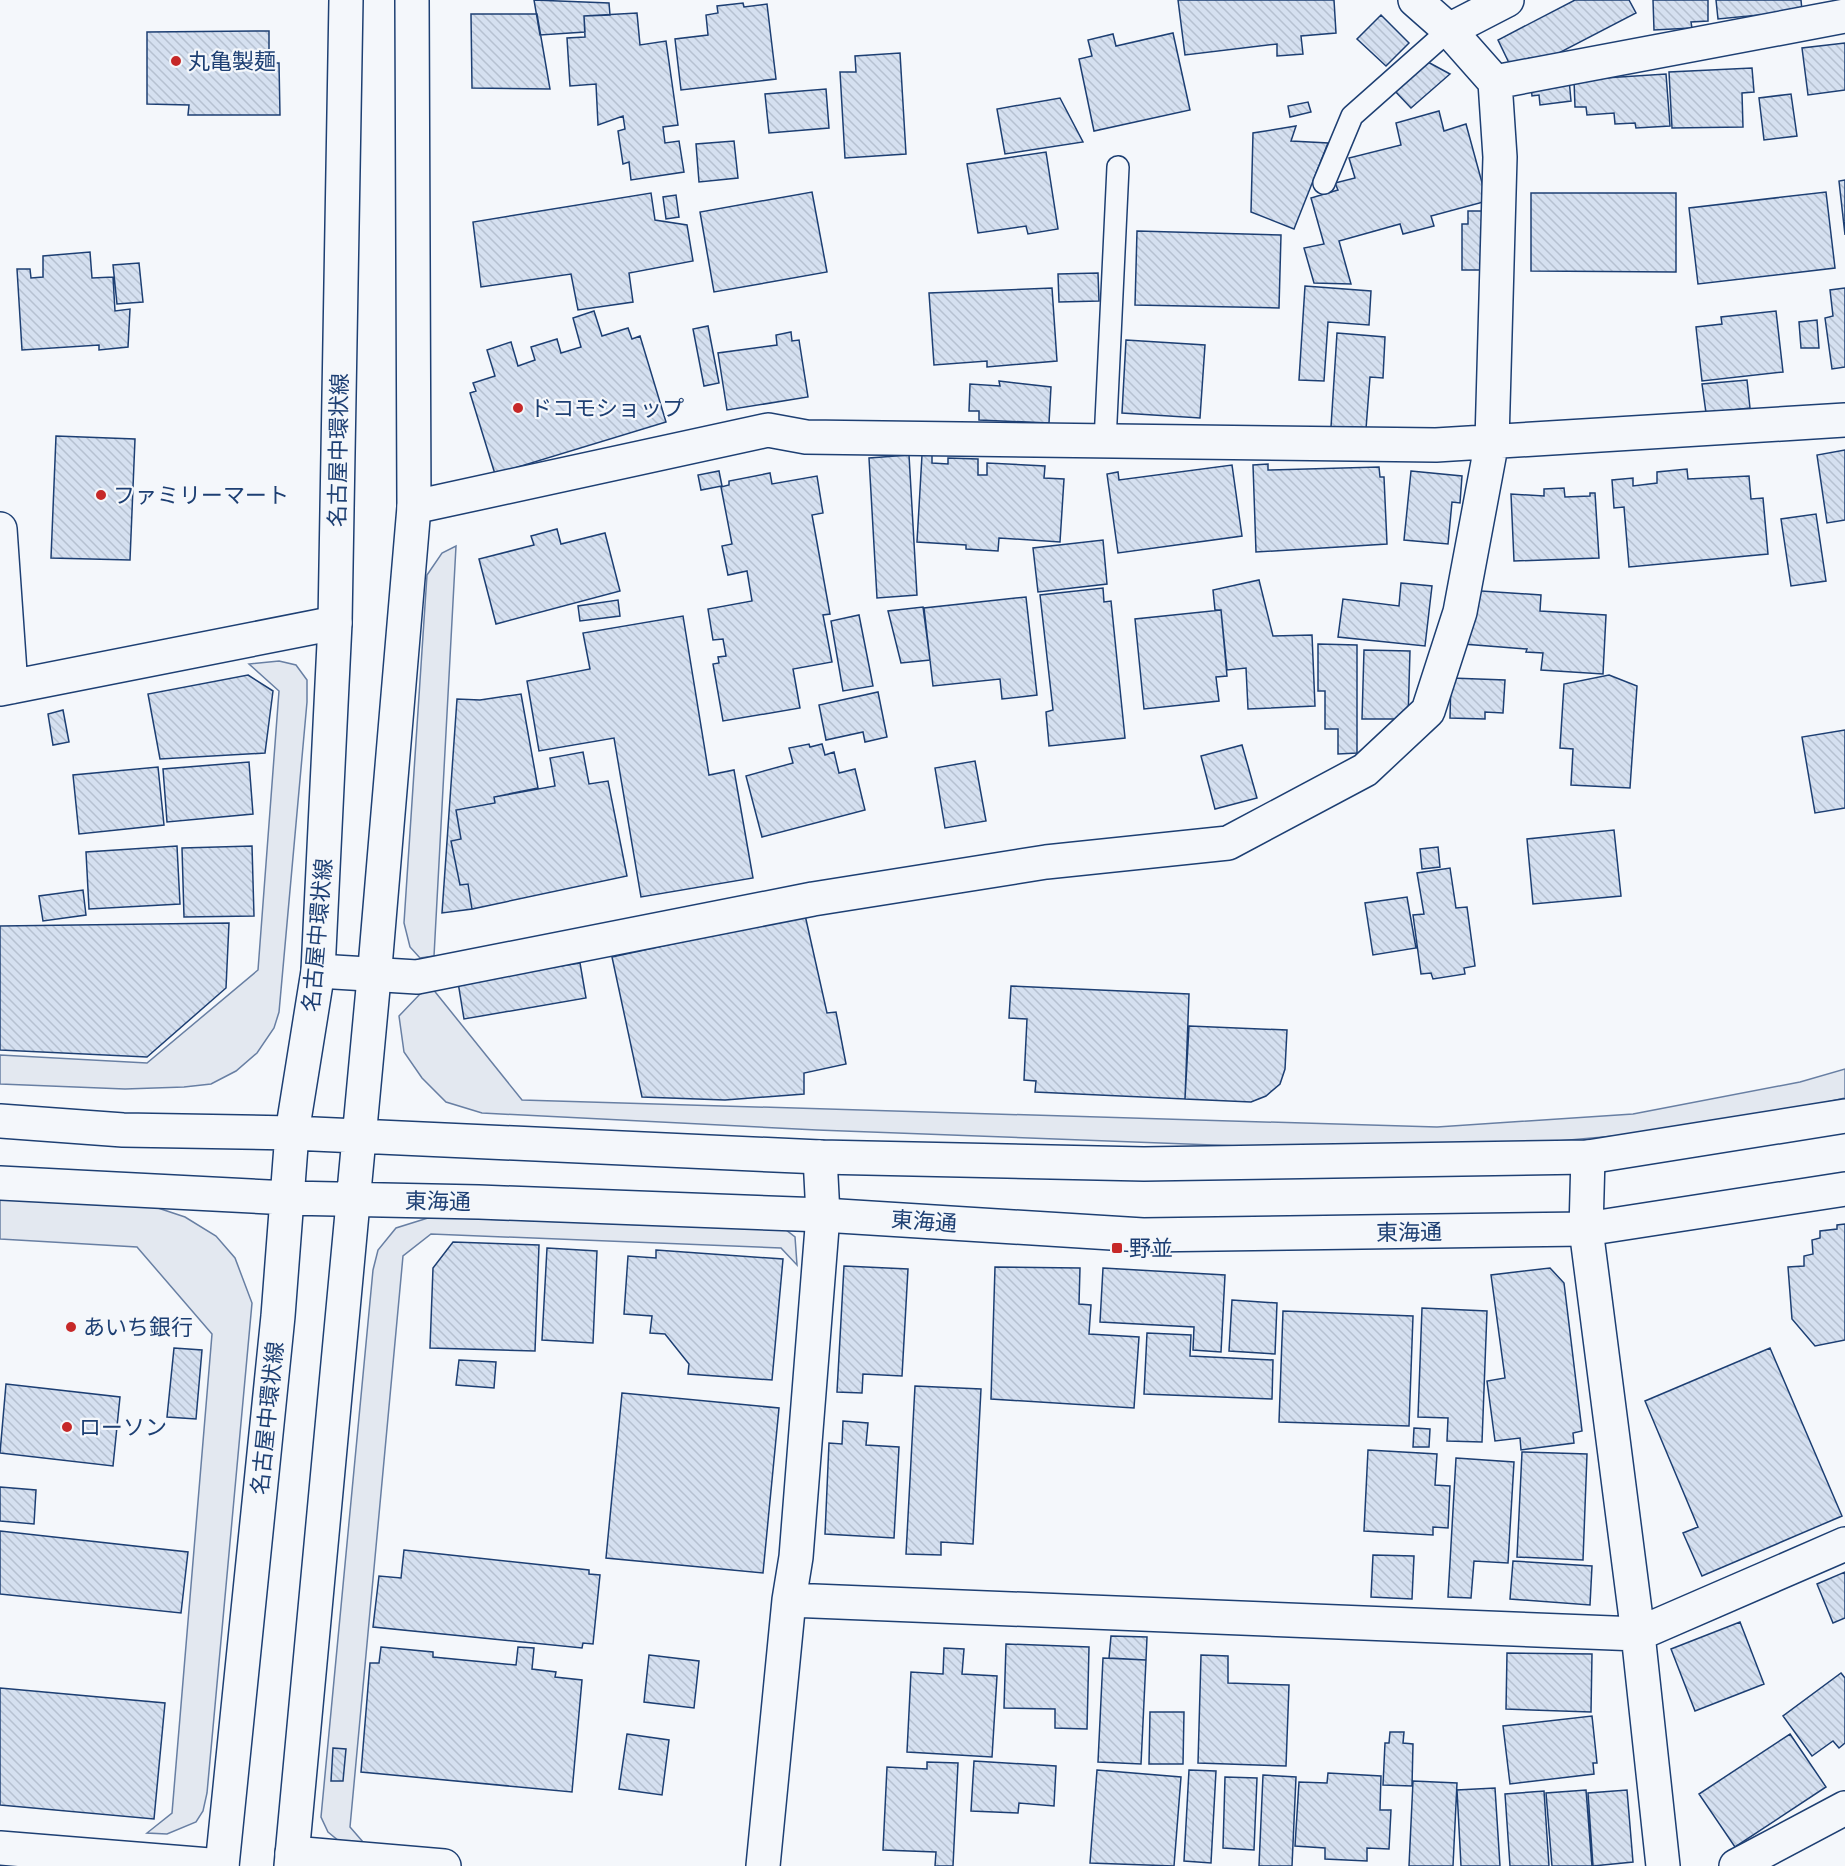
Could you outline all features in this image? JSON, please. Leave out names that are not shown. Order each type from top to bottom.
[{"type":"main road","name":"名古屋中環状線","points":[[222,1866],[288,1198],[292,1133],[318,971],[335,623],[346,0]]},
{"type":"main road","points":[[412,0],[414,507],[292,1859],[444,1866]]},
{"type":"main road","points":[[318,971],[417,977],[813,899],[1035,864],[1228,843],[1365,770],[1428,711],[1460,612],[1492,441],[1500,157],[1495,82],[1449,30],[1415,0]]},
{"type":"main road","points":[[1449,30],[1507,0]]},
{"type":"main road","points":[[1495,82],[1845,16]]},
{"type":"main road","points":[[414,507],[768,430],[806,437],[1436,445],[1845,420]]},
{"type":"main road","points":[[0,529],[5,688],[335,623]]},
{"type":"main road","points":[[0,1121],[123,1130],[292,1133],[820,1157],[1144,1164],[1588,1157],[1845,1116]]},
{"type":"main road","points":[[764,1866],[789,1600],[796,1557],[823,1215],[820,1157]]},
{"type":"main road","points":[[1588,1157],[1586,1229],[1638,1634],[1663,1866]]},
{"type":"main road","name":"東海通","points":[[0,1183],[288,1198],[479,1202],[823,1215],[1143,1235],[1586,1229],[1845,1189]]},
{"type":"main road","points":[[789,1600],[1638,1634],[1845,1544]]},
{"type":"main road","points":[[1736,1866],[1845,1808]]},
{"type":"main road","points":[[0,1848],[222,1866]]},
{"type":"lane","points":[[1324,183],[1352,116],[1449,30]]},
{"type":"lane","points":[[1105,442],[1118,167]]},
{"type":"shaded area","points":[[456,546],[434,956],[420,958],[410,947],[404,923],[427,575],[442,553]]},
{"type":"shaded area","points":[[279,661],[296,665],[307,680],[307,702],[279,1012],[274,1028],[257,1053],[236,1071],[211,1084],[125,1089],[0,1084],[0,1055],[147,1063],[258,970],[279,691],[249,664]]},
{"type":"shaded area","points":[[432,988],[522,1100],[1437,1127],[1633,1114],[1800,1082],[1845,1069],[1845,1098],[1777,1113],[1637,1134],[1490,1147],[1294,1148],[817,1130],[482,1113],[446,1102],[422,1078],[404,1052],[399,1016],[420,994]]},
{"type":"shaded area","points":[[0,1198],[149,1205],[185,1217],[216,1236],[235,1258],[252,1303],[207,1793],[203,1811],[196,1822],[167,1834],[147,1833],[172,1813],[212,1334],[137,1247],[0,1239]]},
{"type":"shaded area","points":[[431,1217],[786,1230],[795,1237],[797,1265],[781,1248],[431,1234],[403,1256],[350,1827],[363,1842],[339,1841],[328,1832],[321,1817],[373,1270],[378,1250],[396,1228]]},
{"type":"building","points":[[534,0],[609,3],[610,15],[584,16],[585,32],[540,35]]},
{"type":"building","points":[[1178,0],[1334,0],[1336,33],[1301,36],[1303,54],[1277,56],[1277,44],[1185,55]]},
{"type":"building","points":[[1575,0],[1629,0],[1636,13],[1532,67],[1529,58],[1511,67],[1498,40]]},
{"type":"building","points":[[1653,0],[1708,0],[1708,21],[1691,22],[1692,28],[1654,30]]},
{"type":"building","points":[[1716,0],[1801,0],[1802,11],[1718,19]]},
{"type":"building","points":[[743,3],[744,7],[767,4],[776,79],[681,90],[675,39],[708,35],[706,15],[718,13],[717,6]]},
{"type":"building","points":[[637,13],[640,45],[666,41],[678,125],[663,127],[665,143],[679,141],[684,172],[631,180],[629,162],[623,164],[618,131],[625,129],[623,116],[598,125],[596,84],[570,86],[567,38],[585,37],[584,16]]},
{"type":"building","points":[[471,14],[537,14],[550,89],[472,88]]},
{"type":"building","points":[[1381,15],[1409,43],[1386,66],[1357,39]]},
{"type":"building","points":[[269,31],[269,63],[279,63],[280,115],[188,115],[189,105],[147,104],[147,32]]},
{"type":"building","points":[[1173,33],[1190,110],[1094,131],[1079,59],[1092,56],[1088,40],[1113,34],[1116,46]]},
{"type":"building","points":[[1845,43],[1845,90],[1808,95],[1802,48]]},
{"type":"building","points":[[900,53],[906,154],[845,158],[840,72],[856,72],[855,56]]},
{"type":"building","points":[[1426,61],[1450,74],[1411,108],[1394,90]]},
{"type":"building","points":[[1752,68],[1754,92],[1742,93],[1743,127],[1672,128],[1669,72]]},
{"type":"building","points":[[1666,74],[1670,126],[1636,128],[1635,123],[1615,124],[1614,113],[1587,115],[1586,107],[1575,107],[1574,80]]},
{"type":"building","points":[[1569,79],[1571,101],[1540,105],[1539,95],[1532,96],[1531,85]]},
{"type":"building","points":[[826,89],[829,128],[769,133],[765,94]]},
{"type":"building","points":[[1791,94],[1797,136],[1764,140],[1759,98]]},
{"type":"building","points":[[1060,98],[1083,142],[1005,154],[997,109]]},
{"type":"building","points":[[1308,102],[1311,112],[1290,117],[1288,106]]},
{"type":"building","points":[[1439,111],[1444,131],[1466,124],[1487,201],[1431,216],[1434,226],[1403,234],[1400,224],[1339,241],[1351,284],[1314,283],[1304,248],[1324,244],[1311,198],[1338,190],[1335,183],[1355,178],[1349,158],[1401,145],[1396,123]]},
{"type":"building","points":[[1296,126],[1291,141],[1328,143],[1294,229],[1251,212],[1253,133]]},
{"type":"building","points":[[734,141],[738,178],[699,182],[696,144]]},
{"type":"building","points":[[1046,152],[1058,229],[1028,234],[1026,226],[978,233],[967,164]]},
{"type":"building","points":[[1845,180],[1845,235],[1839,181]]},
{"type":"building","points":[[812,192],[827,272],[714,292],[700,212]]},
{"type":"building","points":[[1826,192],[1835,268],[1698,284],[1689,208]]},
{"type":"building","points":[[651,193],[655,220],[687,225],[693,261],[629,273],[633,302],[578,310],[571,274],[481,287],[473,222]]},
{"type":"building","points":[[1531,193],[1676,193],[1676,272],[1531,271]]},
{"type":"building","points":[[676,195],[679,217],[666,219],[663,197]]},
{"type":"building","points":[[1468,211],[1489,211],[1494,270],[1462,270],[1462,224],[1468,224]]},
{"type":"building","points":[[1137,231],[1281,235],[1279,308],[1135,305]]},
{"type":"building","points":[[90,252],[92,278],[113,277],[115,311],[130,309],[128,347],[99,350],[99,345],[22,350],[17,269],[30,269],[31,278],[43,277],[43,256]]},
{"type":"building","points":[[139,263],[143,302],[117,304],[113,265]]},
{"type":"building","points":[[1098,273],[1099,301],[1059,302],[1058,274]]},
{"type":"building","points":[[1305,286],[1371,291],[1369,325],[1328,322],[1324,381],[1299,380]]},
{"type":"building","points":[[1052,288],[1057,361],[987,367],[987,361],[934,365],[929,293]]},
{"type":"building","points":[[1845,288],[1845,367],[1832,369],[1825,318],[1833,316],[1830,290]]},
{"type":"building","points":[[594,311],[602,336],[628,328],[632,339],[640,336],[666,422],[495,474],[470,393],[476,391],[473,383],[495,376],[487,350],[511,342],[518,366],[535,360],[531,347],[557,339],[561,353],[581,347],[573,318]]},
{"type":"building","points":[[1776,311],[1783,372],[1702,381],[1696,327],[1722,324],[1721,317]]},
{"type":"building","points":[[1817,320],[1819,348],[1801,348],[1799,322]]},
{"type":"building","points":[[708,326],[719,383],[704,386],[693,329]]},
{"type":"building","points":[[791,332],[792,341],[799,340],[808,397],[727,410],[718,353],[777,345],[776,335]]},
{"type":"building","points":[[1337,333],[1385,337],[1383,378],[1370,377],[1366,429],[1331,427]]},
{"type":"building","points":[[1126,340],[1205,345],[1200,418],[1122,413]]},
{"type":"building","points":[[1747,380],[1750,408],[1706,413],[1702,384]]},
{"type":"building","points":[[999,381],[1051,387],[1049,423],[979,420],[979,411],[969,411],[970,384],[1000,386]]},
{"type":"building","points":[[56,436],[135,439],[130,560],[51,558]]},
{"type":"building","points":[[1845,450],[1845,520],[1827,523],[1817,455]]},
{"type":"building","points":[[909,455],[917,595],[877,598],[869,458]]},
{"type":"building","points":[[922,455],[932,455],[932,463],[948,464],[948,458],[978,459],[978,475],[987,475],[987,463],[1045,466],[1044,478],[1064,479],[1060,542],[999,538],[998,551],[966,549],[966,545],[917,542]]},
{"type":"building","points":[[1268,464],[1268,470],[1379,467],[1380,477],[1384,477],[1387,544],[1256,552],[1253,465]]},
{"type":"building","points":[[1232,465],[1242,536],[1118,553],[1107,474],[1118,472],[1119,480]]},
{"type":"building","points":[[1687,469],[1688,479],[1749,476],[1751,499],[1763,498],[1768,554],[1629,567],[1624,507],[1614,508],[1612,480],[1633,478],[1633,486],[1657,483],[1657,472]]},
{"type":"building","points":[[719,471],[722,486],[701,490],[698,475]]},
{"type":"building","points":[[1411,471],[1462,476],[1460,503],[1452,502],[1448,544],[1404,540]]},
{"type":"building","points":[[770,473],[772,484],[817,476],[823,513],[812,515],[830,614],[823,615],[832,662],[793,669],[800,708],[723,721],[713,664],[719,663],[718,657],[726,656],[723,639],[713,640],[708,609],[752,601],[747,571],[728,575],[722,546],[732,544],[721,487],[729,485],[729,481]]},
{"type":"building","points":[[1564,488],[1565,497],[1590,496],[1590,493],[1595,493],[1599,558],[1514,561],[1511,494],[1544,496],[1544,489]]},
{"type":"building","points":[[1816,514],[1826,581],[1791,586],[1781,519]]},
{"type":"building","points":[[557,529],[561,544],[605,533],[620,591],[496,624],[479,559],[534,545],[531,536]]},
{"type":"building","points":[[1103,540],[1107,584],[1038,592],[1033,548]]},
{"type":"building","points":[[1259,580],[1273,636],[1312,635],[1315,706],[1248,709],[1246,668],[1227,670],[1221,610],[1215,610],[1213,590]]},
{"type":"building","points":[[1401,583],[1432,586],[1425,646],[1338,637],[1343,599],[1399,606]]},
{"type":"building","points":[[1103,588],[1104,602],[1111,601],[1125,738],[1049,746],[1046,712],[1053,710],[1040,595]]},
{"type":"building","points":[[1466,590],[1541,595],[1540,611],[1606,615],[1603,674],[1541,670],[1543,653],[1526,652],[1527,649],[1463,644]]},
{"type":"building","points":[[1026,597],[1037,695],[1002,699],[1000,679],[933,686],[924,608]]},
{"type":"building","points":[[618,600],[620,616],[580,621],[578,606]]},
{"type":"building","points":[[923,607],[930,660],[901,663],[888,611]]},
{"type":"building","points":[[1221,610],[1227,676],[1216,677],[1219,701],[1144,709],[1135,619]]},
{"type":"building","points":[[859,615],[873,686],[843,691],[831,621]]},
{"type":"building","points":[[683,616],[709,775],[734,770],[753,878],[641,897],[614,738],[539,751],[527,681],[590,669],[583,633]]},
{"type":"building","points":[[1318,644],[1357,645],[1357,753],[1338,754],[1338,729],[1325,729],[1325,691],[1318,691]]},
{"type":"building","points":[[1364,650],[1410,651],[1408,719],[1362,719]]},
{"type":"building","points":[[248,675],[273,691],[265,753],[160,759],[148,694]]},
{"type":"building","points":[[1609,675],[1637,686],[1630,788],[1571,785],[1573,749],[1560,748],[1564,684]]},
{"type":"building","points":[[1451,678],[1505,680],[1503,713],[1485,712],[1485,719],[1450,718]]},
{"type":"building","points":[[878,692],[887,737],[865,742],[863,732],[826,740],[819,705]]},
{"type":"building","points":[[521,694],[538,788],[494,797],[495,803],[456,810],[461,839],[451,841],[460,885],[468,884],[472,909],[442,913],[457,699],[480,700]]},
{"type":"building","points":[[63,710],[69,742],[53,745],[48,714]]},
{"type":"building","points":[[1845,730],[1845,808],[1815,813],[1802,737]]},
{"type":"building","points":[[809,744],[810,747],[822,744],[825,755],[834,752],[839,773],[855,769],[865,810],[762,837],[746,776],[793,763],[789,748]]},
{"type":"building","points":[[1242,745],[1257,798],[1215,809],[1201,756]]},
{"type":"building","points":[[583,752],[589,784],[608,781],[627,876],[472,909],[468,884],[460,885],[451,841],[461,839],[456,810],[495,803],[494,797],[555,786],[550,758]]},
{"type":"building","points":[[975,761],[986,821],[945,828],[935,768]]},
{"type":"building","points":[[249,762],[253,814],[167,822],[163,769]]},
{"type":"building","points":[[158,767],[164,825],[79,834],[73,775]]},
{"type":"building","points":[[1614,830],[1621,896],[1533,904],[1527,839]]},
{"type":"building","points":[[177,846],[180,904],[89,909],[86,852]]},
{"type":"building","points":[[252,846],[254,916],[184,917],[182,848]]},
{"type":"building","points":[[1438,847],[1440,867],[1422,869],[1420,849]]},
{"type":"building","points":[[1450,868],[1456,908],[1467,907],[1475,966],[1464,968],[1465,974],[1433,979],[1431,973],[1421,974],[1413,915],[1424,914],[1417,873]]},
{"type":"building","points":[[83,890],[86,915],[43,921],[39,896]]},
{"type":"building","points":[[1407,897],[1416,948],[1373,955],[1365,903]]},
{"type":"building","points":[[805,915],[827,1013],[836,1012],[846,1064],[804,1073],[804,1094],[725,1100],[642,1097],[612,957]]},
{"type":"building","points":[[229,923],[226,988],[147,1057],[0,1050],[0,926]]},
{"type":"building","points":[[580,963],[586,998],[464,1019],[458,982]]},
{"type":"building","points":[[1011,986],[1189,994],[1185,1099],[1035,1092],[1036,1081],[1024,1080],[1027,1019],[1009,1018]]},
{"type":"building","points":[[1189,1026],[1287,1030],[1285,1069],[1280,1084],[1266,1096],[1251,1102],[1185,1099]]},
{"type":"building","points":[[1845,1224],[1845,1340],[1815,1346],[1792,1319],[1788,1267],[1804,1266],[1804,1256],[1813,1254],[1812,1240],[1820,1238],[1820,1231],[1837,1229],[1837,1225]]},
{"type":"building","points":[[453,1242],[539,1245],[535,1351],[430,1348],[433,1268]]},
{"type":"building","points":[[547,1248],[597,1251],[593,1343],[542,1340]]},
{"type":"building","points":[[656,1250],[783,1259],[772,1380],[688,1374],[689,1364],[665,1334],[650,1333],[652,1316],[624,1314],[628,1256],[656,1258]]},
{"type":"building","points":[[844,1266],[908,1269],[902,1376],[863,1374],[862,1393],[837,1392]]},
{"type":"building","points":[[995,1267],[1080,1268],[1079,1304],[1091,1305],[1089,1334],[1139,1337],[1134,1408],[991,1399]]},
{"type":"building","points":[[1103,1268],[1225,1275],[1221,1352],[1193,1350],[1194,1327],[1100,1322]]},
{"type":"building","points":[[1550,1268],[1564,1283],[1582,1431],[1573,1433],[1574,1443],[1521,1450],[1520,1438],[1495,1441],[1487,1381],[1505,1378],[1491,1275]]},
{"type":"building","points":[[1232,1300],[1277,1303],[1275,1354],[1229,1351]]},
{"type":"building","points":[[1422,1308],[1487,1311],[1482,1442],[1447,1441],[1448,1418],[1418,1417]]},
{"type":"building","points":[[1283,1311],[1413,1316],[1409,1426],[1279,1422]]},
{"type":"building","points":[[1147,1333],[1191,1335],[1190,1356],[1273,1360],[1272,1399],[1144,1394]]},
{"type":"building","points":[[174,1348],[202,1350],[196,1419],[167,1417]]},
{"type":"building","points":[[1770,1348],[1842,1516],[1702,1576],[1683,1533],[1698,1527],[1645,1401]]},
{"type":"building","points":[[459,1360],[496,1362],[494,1388],[456,1385]]},
{"type":"building","points":[[6,1384],[120,1397],[113,1466],[0,1453]]},
{"type":"building","points":[[915,1386],[981,1389],[973,1544],[941,1542],[941,1555],[906,1554]]},
{"type":"building","points":[[622,1393],[779,1408],[763,1573],[606,1558]]},
{"type":"building","points":[[843,1421],[868,1423],[866,1445],[899,1447],[894,1538],[825,1534],[829,1443],[842,1444]]},
{"type":"building","points":[[1414,1428],[1430,1429],[1429,1447],[1413,1447]]},
{"type":"building","points":[[1368,1450],[1437,1454],[1435,1485],[1450,1486],[1448,1528],[1433,1527],[1433,1535],[1364,1531]]},
{"type":"building","points":[[1522,1452],[1587,1454],[1583,1560],[1517,1557]]},
{"type":"building","points":[[1456,1458],[1514,1462],[1508,1563],[1474,1561],[1471,1598],[1448,1597]]},
{"type":"building","points":[[0,1487],[36,1490],[34,1524],[0,1521]]},
{"type":"building","points":[[0,1531],[188,1552],[181,1613],[0,1594]]},
{"type":"building","points":[[404,1550],[589,1570],[589,1574],[600,1575],[593,1644],[583,1643],[582,1648],[373,1627],[379,1576],[401,1578]]},
{"type":"building","points":[[1373,1555],[1414,1556],[1412,1599],[1371,1597]]},
{"type":"building","points":[[1513,1561],[1592,1566],[1590,1605],[1510,1599]]},
{"type":"building","points":[[1845,1572],[1845,1618],[1833,1623],[1817,1584]]},
{"type":"building","points":[[1740,1622],[1764,1684],[1695,1711],[1671,1649]]},
{"type":"building","points":[[1111,1636],[1147,1637],[1146,1660],[1109,1658]]},
{"type":"building","points":[[1006,1644],[1089,1647],[1087,1729],[1055,1728],[1055,1709],[1004,1708]]},
{"type":"building","points":[[381,1647],[433,1652],[433,1657],[516,1665],[518,1647],[534,1648],[532,1669],[556,1672],[555,1677],[582,1680],[572,1792],[361,1772],[370,1663],[379,1663]]},
{"type":"building","points":[[944,1648],[964,1649],[962,1674],[997,1676],[992,1757],[907,1752],[911,1672],[943,1674]]},
{"type":"building","points":[[1507,1653],[1592,1654],[1591,1712],[1506,1709]]},
{"type":"building","points":[[649,1655],[699,1661],[694,1708],[644,1702]]},
{"type":"building","points":[[1201,1655],[1228,1656],[1228,1683],[1289,1685],[1286,1766],[1198,1763]]},
{"type":"building","points":[[1103,1658],[1146,1660],[1141,1764],[1098,1762]]},
{"type":"building","points":[[1841,1673],[1845,1678],[1845,1743],[1839,1748],[1833,1741],[1812,1756],[1783,1716]]},
{"type":"building","points":[[0,1688],[165,1703],[154,1819],[0,1805]]},
{"type":"building","points":[[1150,1712],[1184,1712],[1183,1764],[1149,1764]]},
{"type":"building","points":[[1592,1716],[1597,1763],[1593,1763],[1594,1774],[1510,1784],[1503,1726]]},
{"type":"building","points":[[1390,1732],[1404,1732],[1403,1743],[1413,1744],[1412,1786],[1383,1785],[1385,1743],[1389,1743]]},
{"type":"building","points":[[627,1734],[669,1740],[662,1795],[619,1789]]},
{"type":"building","points":[[1790,1734],[1826,1787],[1735,1847],[1699,1794]]},
{"type":"building","points":[[333,1748],[346,1749],[343,1781],[331,1781]]},
{"type":"building","points":[[974,1761],[1056,1766],[1054,1806],[1019,1803],[1018,1813],[971,1811]]},
{"type":"building","points":[[927,1762],[958,1763],[953,1866],[935,1866],[936,1852],[883,1850],[887,1767],[927,1769]]},
{"type":"building","points":[[1097,1770],[1181,1777],[1174,1866],[1090,1863]]},
{"type":"building","points":[[1189,1770],[1216,1771],[1211,1863],[1184,1861]]},
{"type":"building","points":[[1328,1773],[1381,1776],[1380,1810],[1391,1810],[1389,1849],[1367,1848],[1367,1861],[1325,1859],[1325,1848],[1295,1846],[1299,1782],[1327,1783]]},
{"type":"building","points":[[1263,1775],[1296,1777],[1292,1866],[1259,1866]]},
{"type":"building","points":[[1225,1777],[1257,1778],[1254,1850],[1223,1848]]},
{"type":"building","points":[[1413,1781],[1457,1783],[1453,1866],[1409,1866]]},
{"type":"building","points":[[1495,1788],[1500,1866],[1461,1866],[1457,1790]]},
{"type":"building","points":[[1586,1790],[1592,1866],[1552,1866],[1546,1793]]},
{"type":"building","points":[[1627,1790],[1633,1862],[1593,1866],[1588,1793]]},
{"type":"building","points":[[1544,1791],[1549,1866],[1510,1866],[1505,1794]]},
{"type":"place","name":"丸亀製麺","points":[[176,61]]},
{"type":"place","name":"ドコモショップ","points":[[518,408]]},
{"type":"place","name":"ファミリーマート","points":[[101,495]]},
{"type":"place","name":"野並","points":[[1117,1248]]},
{"type":"place","name":"あいち銀行","points":[[71,1327]]},
{"type":"place","name":"ローソン","points":[[67,1427]]}]
